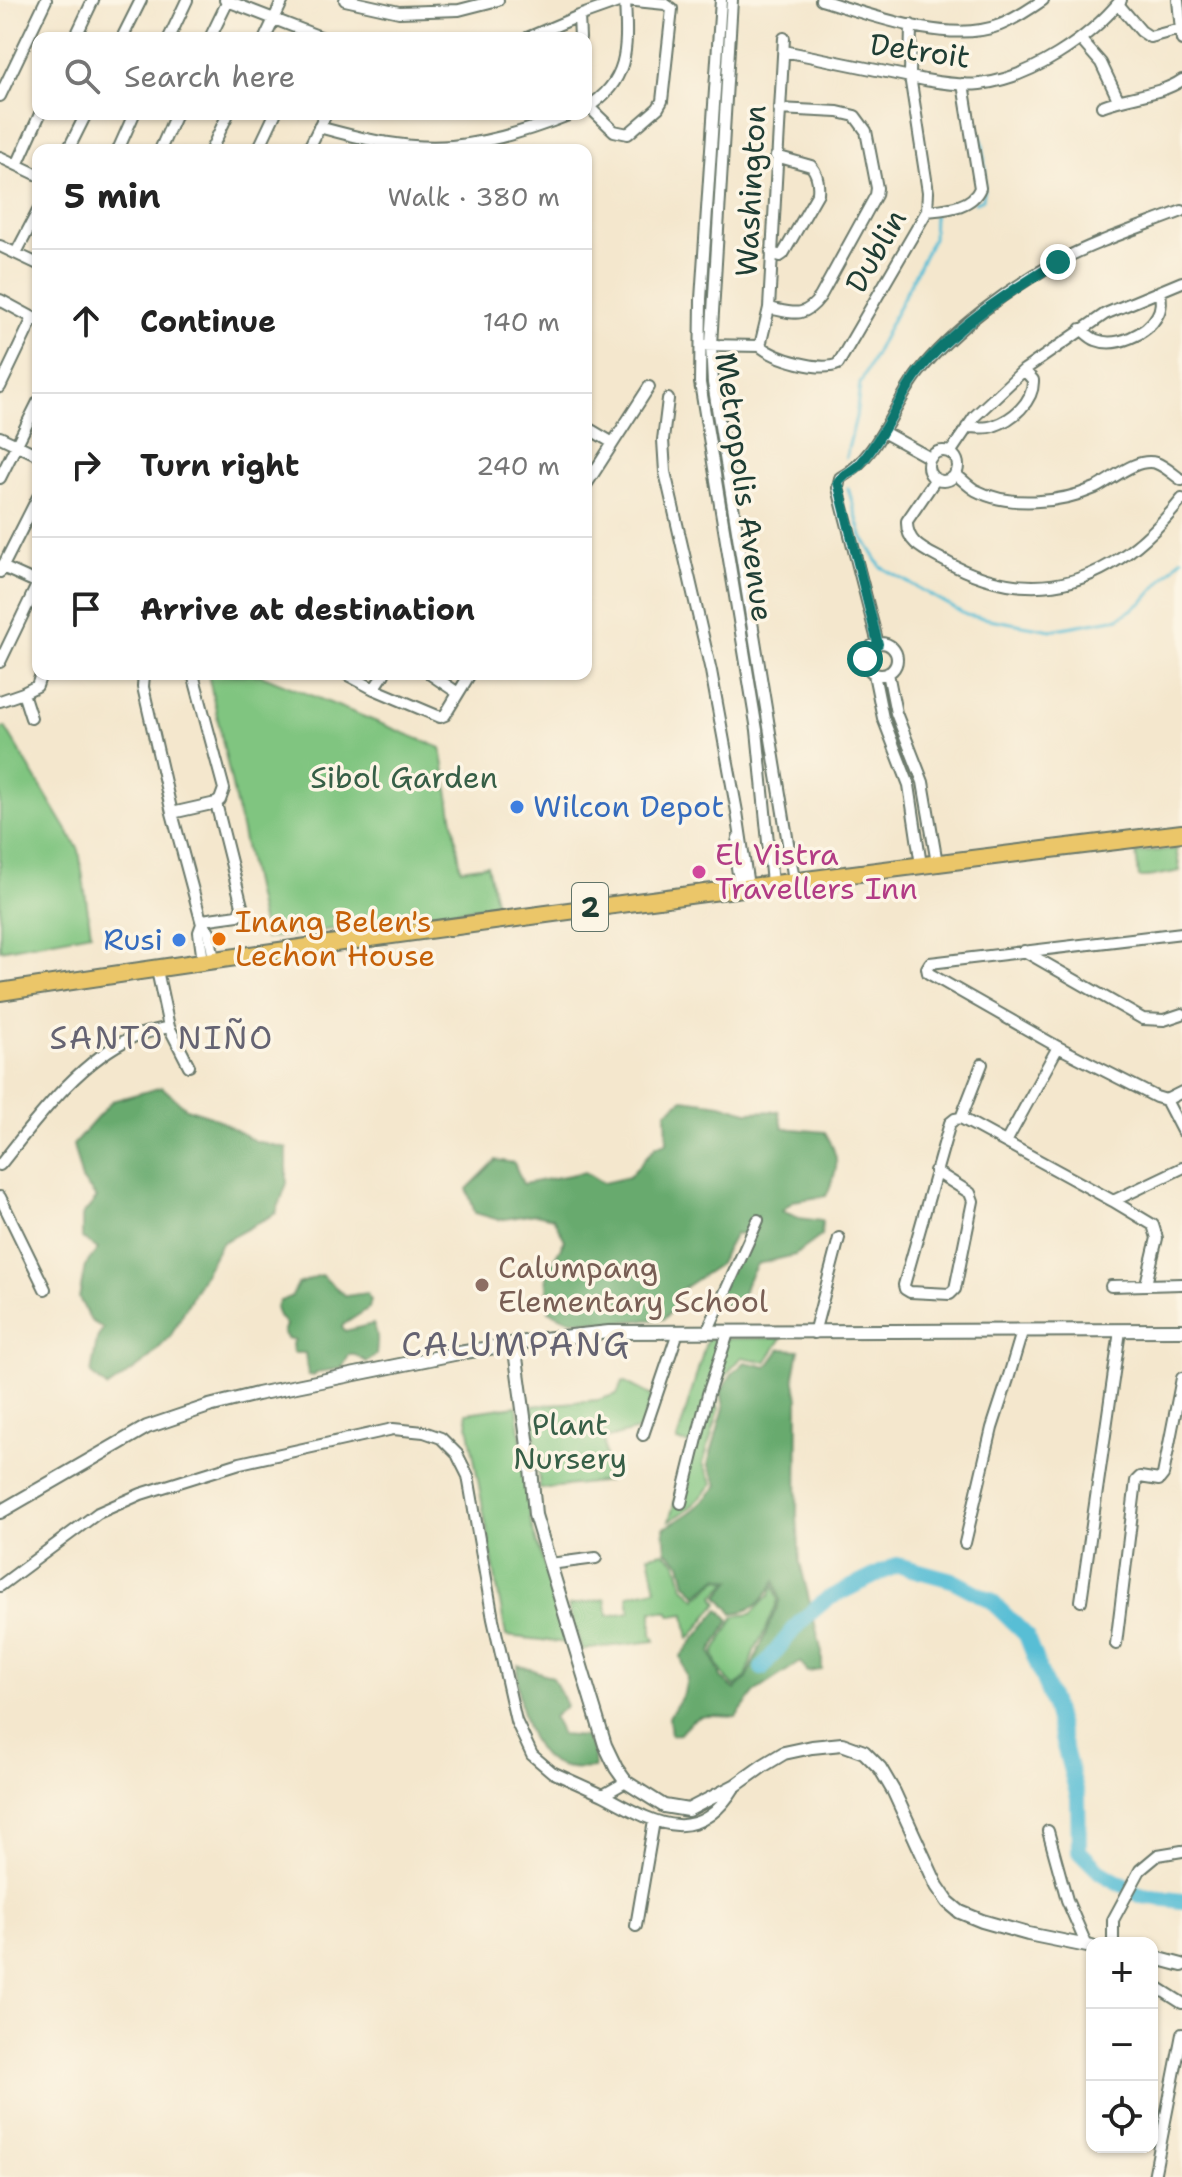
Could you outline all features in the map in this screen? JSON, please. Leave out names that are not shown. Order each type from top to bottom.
[{"type":"highway","name":"2","points":[[0,992],[794,880],[1182,833]]},
{"type":"street","points":[[78,32],[93,0]]},
{"type":"street","points":[[125,32],[141,0]]},
{"type":"street","points":[[172,32],[187,0]]},
{"type":"street","points":[[268,32],[283,0]]},
{"type":"street","points":[[345,0],[399,12],[459,10],[498,0]]},
{"type":"street","points":[[592,104],[619,75],[624,61],[627,46],[625,0]]},
{"type":"street","points":[[541,32],[625,0],[665,4],[672,9],[663,93],[658,108],[628,134],[614,131],[592,112]]},
{"type":"street","name":"Metropolis Avenue","points":[[721,0],[705,345],[794,880]]},
{"type":"street","name":"Metropolis Avenue","points":[[732,0],[700,383],[757,730],[772,883]]},
{"type":"street","points":[[821,0],[911,25],[977,31],[1000,25],[1043,0]]},
{"type":"street","points":[[1120,2],[1141,31],[1150,37],[1181,35],[1178,0]]},
{"type":"street","points":[[0,96],[42,1]]},
{"type":"street","points":[[213,32],[226,1],[304,32]]},
{"type":"street","name":"Detroit","points":[[784,51],[943,84],[977,85],[1044,62],[1080,39],[1120,2]]},
{"type":"street","points":[[579,16],[580,32]]},
{"type":"street","name":"Dublin","points":[[760,346],[779,358],[827,367],[838,364],[927,211],[928,192],[910,76],[911,25]]},
{"type":"street","name":"Washington","points":[[760,346],[769,308],[784,38]]},
{"type":"street","points":[[1080,39],[1101,63],[1118,99]]},
{"type":"street","points":[[1102,106],[1172,86],[1182,80]]},
{"type":"street","points":[[927,211],[957,207],[977,194],[980,188],[963,84]]},
{"type":"street","points":[[769,308],[797,313],[812,308],[876,195],[877,188],[866,131],[855,116],[838,112],[779,109]]},
{"type":"street","points":[[17,165],[37,120]]},
{"type":"street","points":[[71,144],[83,120]]},
{"type":"street","points":[[121,144],[131,120]]},
{"type":"street","points":[[163,144],[173,120]]},
{"type":"street","points":[[214,144],[225,120]]},
{"type":"street","points":[[261,144],[272,120]]},
{"type":"street","points":[[311,144],[323,120]]},
{"type":"street","points":[[464,144],[518,133],[554,120]]},
{"type":"street","points":[[319,127],[360,139],[396,144]]},
{"type":"street","points":[[358,144],[360,139]]},
{"type":"street","points":[[771,252],[780,256],[783,254],[819,187],[811,166],[776,156]]},
{"type":"street","points":[[0,157],[32,172]]},
{"type":"street","points":[[878,644],[838,482],[840,478],[860,464],[918,372],[983,311],[1058,262],[1182,211]]},
{"type":"street","points":[[16,253],[32,222]]},
{"type":"street","points":[[0,246],[32,261]]},
{"type":"street","points":[[950,453],[992,398],[1024,370],[1105,314],[1182,282]]},
{"type":"street","points":[[1081,329],[1099,342],[1129,339],[1157,318],[1160,291]]},
{"type":"street","points":[[0,300],[32,318]]},
{"type":"street","points":[[0,387],[32,327]]},
{"type":"street","points":[[705,345],[760,346]]},
{"type":"street","points":[[967,427],[993,426],[1018,411],[1034,389],[1033,380],[1024,370]]},
{"type":"street","points":[[592,476],[649,387]]},
{"type":"street","points":[[668,399],[663,440],[665,472],[711,671],[740,832],[744,887]]},
{"type":"street","points":[[0,478],[32,414]]},
{"type":"street","points":[[592,431],[613,443]]},
{"type":"street","points":[[883,432],[930,458]]},
{"type":"street","points":[[0,437],[32,452]]},
{"type":"street","points":[[938,452],[950,453],[957,462],[955,474],[946,481],[935,480],[928,472],[930,458],[938,452]]},
{"type":"street","points":[[955,474],[975,490],[1001,499],[1038,501],[1068,498],[1145,462],[1157,463],[1182,480]]},
{"type":"street","points":[[935,480],[907,521],[910,537],[915,544],[962,571],[1023,587],[1056,585],[1103,570],[1162,524],[1182,499]]},
{"type":"street","points":[[32,509],[1,568],[32,581]]},
{"type":"street","points":[[0,662],[32,595]]},
{"type":"street","points":[[878,644],[889,646],[895,653],[896,664],[888,673],[874,674],[865,659],[868,650],[878,644]]},
{"type":"street","points":[[888,673],[896,713],[923,782],[929,864]]},
{"type":"street","points":[[874,674],[883,718],[909,785],[929,864]]},
{"type":"street","points":[[0,701],[37,686],[39,680]]},
{"type":"street","points":[[144,680],[172,813],[202,922],[209,931],[209,961]]},
{"type":"street","points":[[172,813],[216,803],[224,789],[195,680]]},
{"type":"street","points":[[357,680],[440,717],[445,715],[466,680]]},
{"type":"street","points":[[374,689],[380,680]]},
{"type":"street","points":[[439,680],[458,693]]},
{"type":"street","points":[[23,693],[31,718]]},
{"type":"street","points":[[909,785],[923,782]]},
{"type":"street","points":[[202,922],[238,915],[242,906],[216,803]]},
{"type":"street","points":[[769,860],[790,856]]},
{"type":"street","points":[[1182,933],[930,963],[927,968],[928,973],[1058,1047],[1156,1097],[1166,1100],[1182,1092]]},
{"type":"street","points":[[1024,951],[1143,1019],[1164,1020],[1182,1014]]},
{"type":"street","points":[[157,970],[169,1027],[189,1066]]},
{"type":"street","points":[[0,1165],[66,1086],[92,1064],[128,1039],[169,1027]]},
{"type":"street","points":[[1006,1142],[1058,1047]]},
{"type":"street","points":[[961,1118],[982,1064]]},
{"type":"street","points":[[1166,1100],[1182,1131]]},
{"type":"street","points":[[935,1171],[970,1193],[973,1201],[955,1289],[950,1294],[910,1292],[904,1285],[935,1171],[950,1123],[961,1118],[1153,1225],[1157,1238],[1146,1284]]},
{"type":"street","points":[[1113,1201],[1182,1168]]},
{"type":"street","points":[[0,1197],[45,1289]]},
{"type":"street","points":[[707,1332],[758,1220]]},
{"type":"street","points":[[814,1333],[839,1238]]},
{"type":"street","points":[[1111,1286],[1182,1284]]},
{"type":"street","points":[[0,1512],[147,1427],[180,1415],[257,1394],[514,1343],[609,1332],[1182,1330]]},
{"type":"street","points":[[1081,1601],[1120,1331]]},
{"type":"street","points":[[643,1435],[678,1332]]},
{"type":"street","points":[[965,1543],[992,1428],[1022,1332]]},
{"type":"street","points":[[681,1503],[708,1394],[728,1333]]},
{"type":"street","points":[[514,1343],[535,1515],[605,1745],[626,1782],[664,1806],[688,1810],[736,1785],[784,1753],[842,1744],[864,1752],[880,1768],[937,1886],[960,1912],[1028,1934],[1086,1945]]},
{"type":"street","points":[[1116,1644],[1136,1481],[1140,1477],[1159,1480],[1163,1475],[1182,1378]]},
{"type":"street","points":[[0,1586],[98,1513],[141,1494],[240,1463],[393,1429],[424,1432],[441,1438],[457,1454],[468,1476],[512,1707],[532,1755],[552,1772],[654,1821],[685,1827],[707,1817],[727,1801],[736,1785]]},
{"type":"street","points":[[550,1564],[596,1558]]},
{"type":"street","points":[[603,1795],[626,1782]]},
{"type":"street","points":[[636,1926],[654,1821]]},
{"type":"street","points":[[1048,1831],[1067,1900],[1086,1938]]},
{"type":"street","points":[[1113,1937],[1113,1920],[1140,1870],[1158,1855],[1182,1851]]},
{"type":"street","points":[[1158,1959],[1182,1965]]},
{"type":"street","points":[[1158,1988],[1182,2003]]},
{"type":"street","points":[[1154,2177],[1182,2034]]},
{"type":"green space","name":"Sibol Garden","points":[[209,680],[273,680],[441,748],[461,869],[487,865],[496,905],[265,939]]},
{"type":"green space","points":[[5,727],[79,850],[91,933],[0,950],[0,729]]},
{"type":"green space","points":[[1176,849],[1180,871],[1139,877],[1136,853]]},
{"type":"green space","points":[[162,1087],[186,1108],[211,1116],[255,1141],[287,1148],[287,1183],[276,1213],[221,1243],[170,1337],[146,1361],[108,1388],[91,1374],[97,1339],[103,1328],[91,1321],[79,1298],[85,1266],[98,1249],[82,1238],[82,1216],[97,1198],[82,1180],[73,1145],[112,1101]]},
{"type":"green space","points":[[683,1099],[721,1104],[747,1112],[779,1111],[783,1128],[825,1132],[836,1157],[834,1178],[826,1196],[793,1201],[782,1211],[799,1218],[822,1221],[821,1236],[795,1255],[757,1264],[742,1297],[721,1307],[712,1294],[746,1233],[735,1234],[718,1265],[682,1289],[664,1319],[614,1322],[569,1320],[549,1311],[546,1273],[565,1240],[553,1218],[535,1214],[499,1220],[475,1213],[467,1189],[496,1160],[514,1163],[523,1184],[585,1172],[603,1183],[629,1177],[656,1146],[667,1143],[666,1112]]},
{"type":"green space","points":[[321,1275],[346,1296],[366,1293],[371,1300],[369,1308],[342,1328],[345,1331],[373,1324],[377,1343],[376,1355],[367,1362],[349,1355],[342,1368],[314,1376],[308,1375],[305,1353],[293,1353],[292,1343],[295,1340],[287,1338],[283,1332],[286,1325],[276,1307],[280,1301],[291,1297],[298,1284]]},
{"type":"green space","points":[[782,1338],[766,1362],[742,1357],[715,1392],[719,1410],[703,1464],[713,1483],[693,1505],[669,1521],[692,1445],[677,1441],[707,1339]]},
{"type":"green space","points":[[780,1349],[799,1350],[794,1376],[798,1399],[797,1515],[800,1562],[822,1653],[822,1670],[808,1672],[800,1662],[756,1691],[736,1717],[704,1716],[692,1721],[680,1734],[671,1735],[669,1717],[684,1693],[687,1678],[681,1656],[719,1609],[730,1620],[711,1652],[722,1679],[735,1690],[747,1678],[780,1600],[775,1581],[759,1603],[748,1610],[733,1613],[718,1596],[732,1580],[719,1577],[697,1595],[686,1583],[681,1563],[666,1551],[664,1528],[694,1510],[718,1485],[708,1464],[724,1408],[721,1391],[732,1374],[745,1362],[767,1367]]},
{"type":"green space","name":"Plant Nursery","points":[[623,1381],[652,1396],[642,1429],[604,1439],[608,1481],[540,1489],[532,1406],[598,1400],[617,1394]]},
{"type":"green space","name":"Plant Nursery","points":[[517,1406],[531,1524],[568,1643],[506,1636],[466,1413]]},
{"type":"green space","points":[[663,1552],[677,1563],[684,1587],[696,1599],[719,1579],[729,1581],[714,1596],[718,1603],[689,1639],[685,1614],[671,1616],[669,1612],[652,1611],[655,1641],[582,1650],[568,1606],[605,1599],[608,1616],[630,1612],[628,1595],[656,1589],[649,1555]]},
{"type":"green space","points":[[774,1585],[778,1600],[754,1651],[746,1677],[735,1687],[722,1672],[714,1653],[735,1616],[751,1614],[770,1595]]},
{"type":"green space","points":[[518,1665],[553,1677],[566,1706],[553,1717],[561,1735],[585,1737],[593,1751],[594,1768],[561,1766],[549,1761],[535,1746],[518,1692]]},
{"type":"waterway","points":[[973,117],[983,143],[985,171],[983,199],[975,202]]},
{"type":"waterway","points":[[846,457],[860,384],[933,238],[934,215]]},
{"type":"waterway","points":[[848,488],[862,536],[881,567],[966,615],[1051,630],[1119,618],[1143,602],[1182,558]]},
{"type":"waterway","points":[[762,1668],[800,1622],[827,1599],[897,1565],[952,1580],[990,1600],[1026,1635],[1052,1702],[1078,1797],[1079,1851],[1101,1873],[1123,1885]]},
{"type":"waterway","points":[[1135,1892],[1142,1896],[1182,1901]]},
{"type":"place","name":"Wilcon Depot","points":[[517,807]]},
{"type":"place","name":"El Vistra Travellers Inn","points":[[699,872]]},
{"type":"place","name":"Inang Belen's Lechon House","points":[[219,939]]},
{"type":"place","name":"Rusi","points":[[179,940]]},
{"type":"place","name":"Calumpang Elementary School","points":[[482,1285]]},
{"type":"district","name":"SANTO NIÑO","points":[[162,1038]]},
{"type":"district","name":"CALUMPANG","points":[[516,1344]]},
{"type":"route","points":[[865,659],[868,650],[878,644],[838,482],[860,464],[918,372],[944,345],[983,311],[1058,262]]}]
